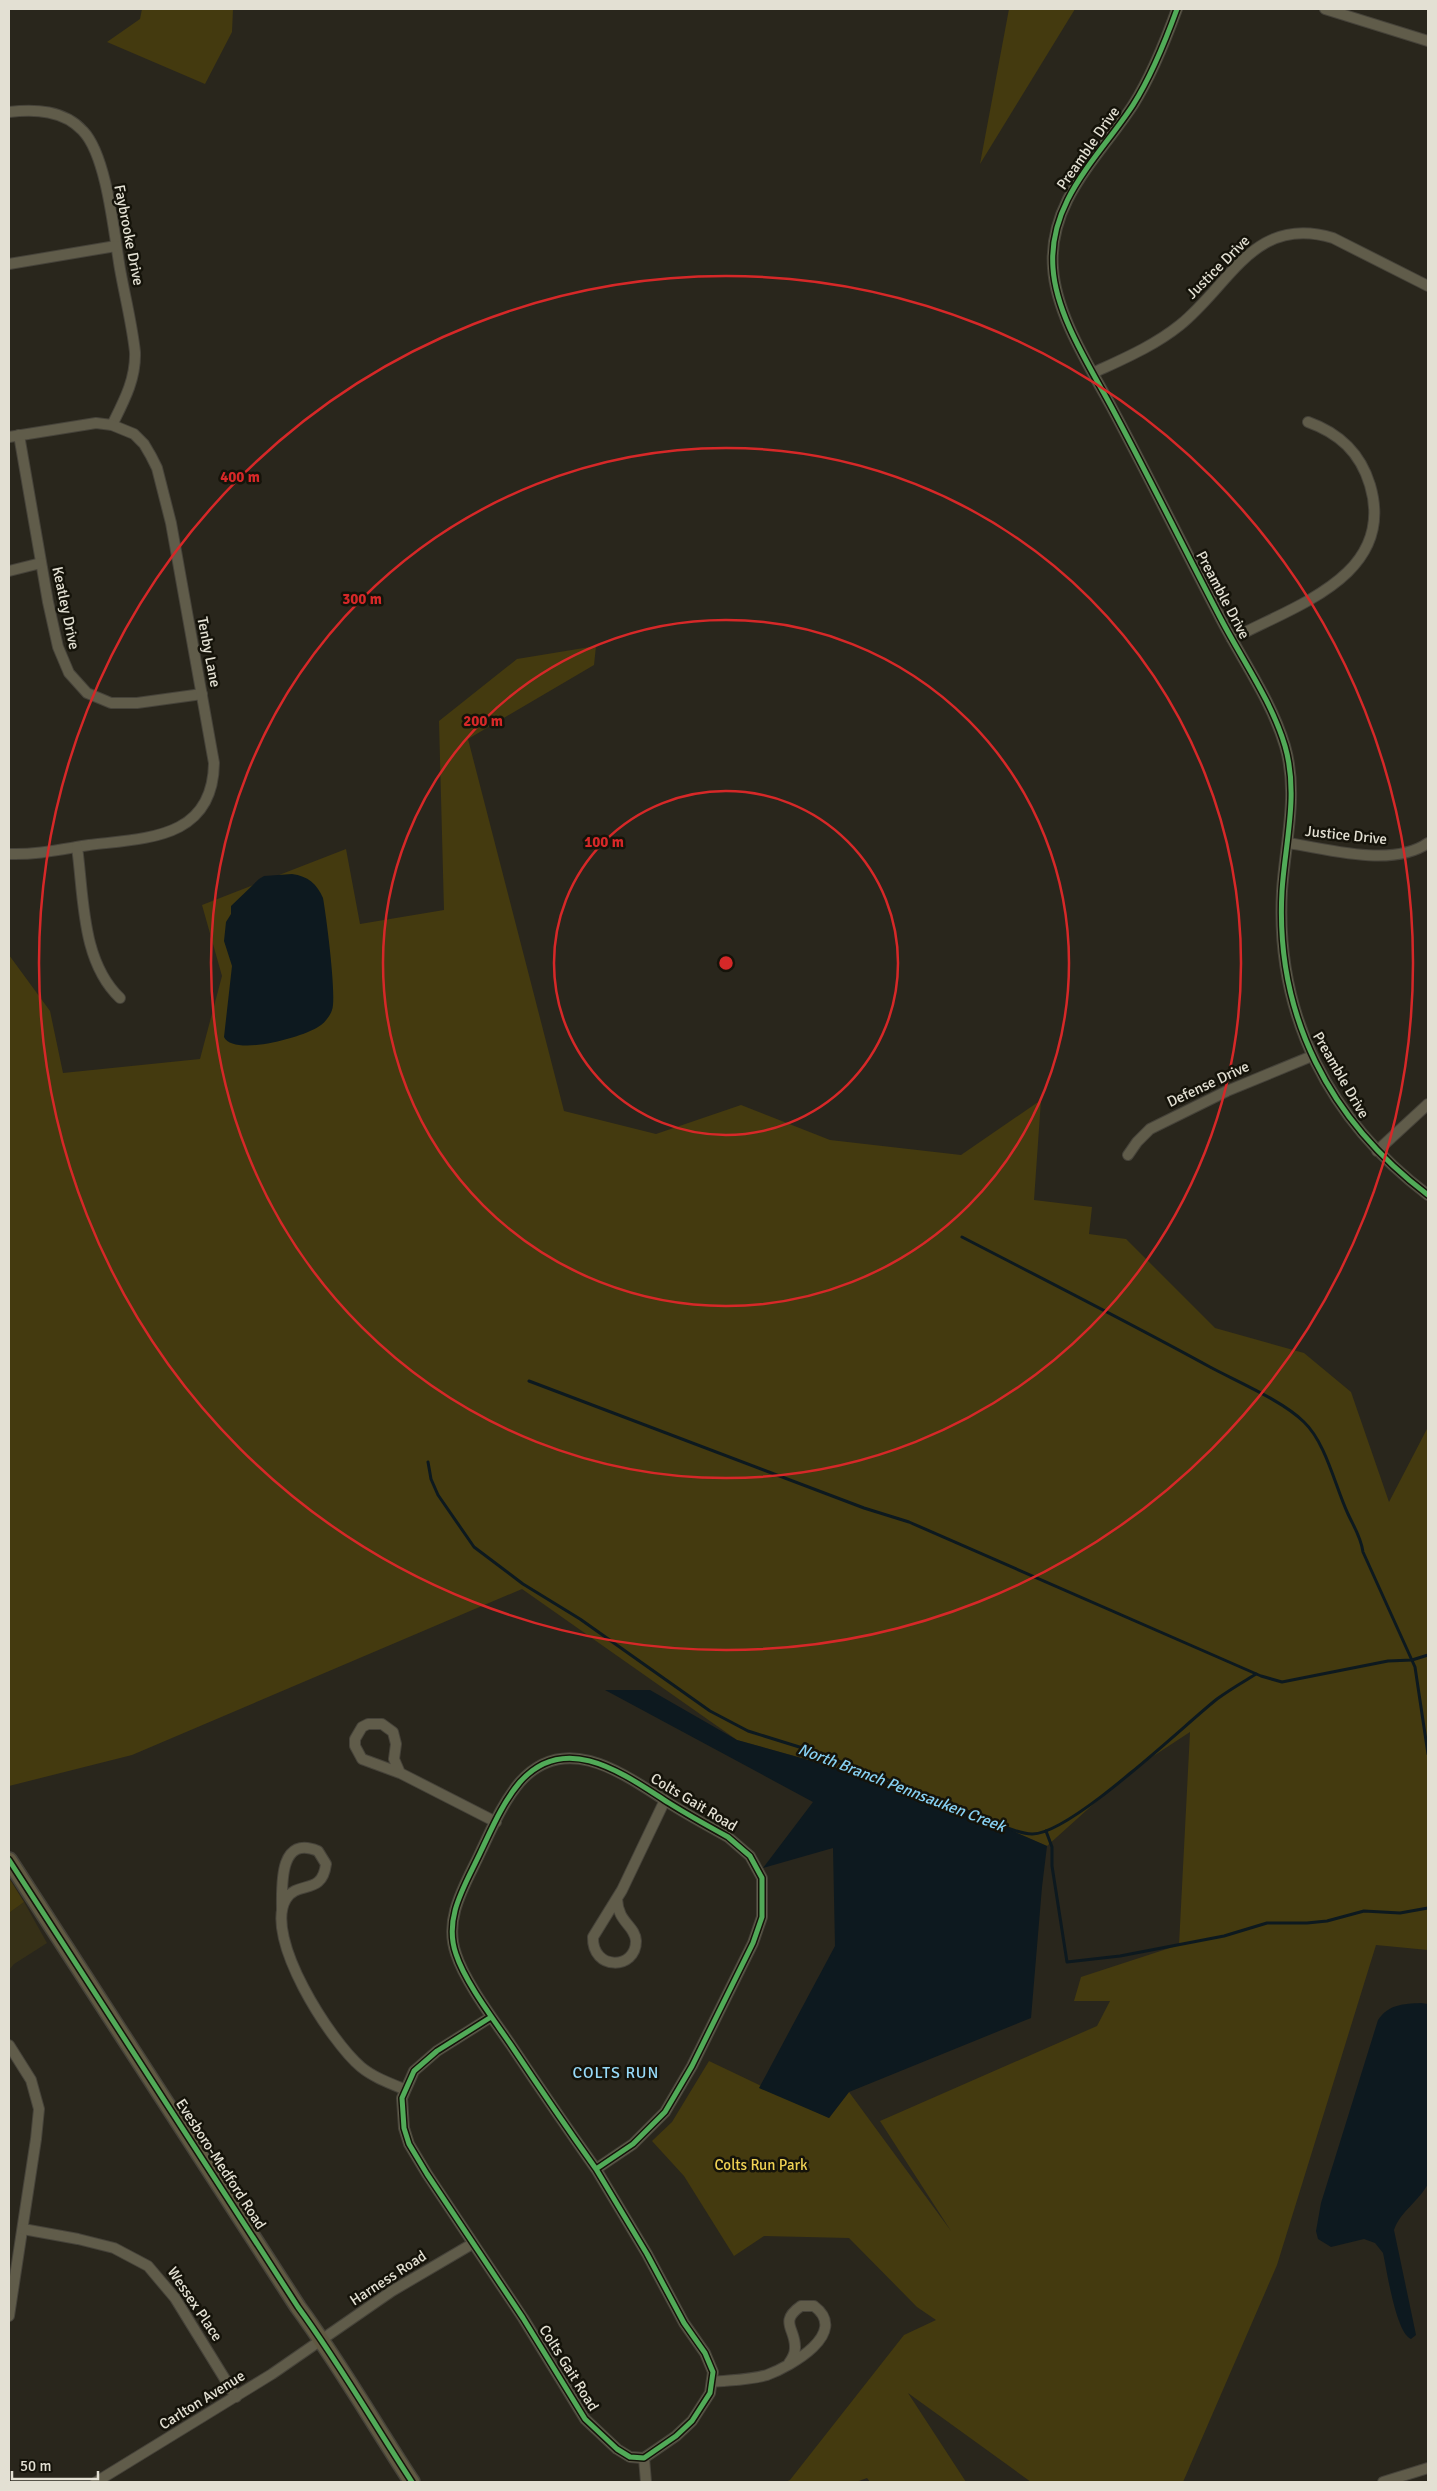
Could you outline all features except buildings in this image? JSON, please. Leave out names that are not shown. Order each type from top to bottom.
[{"type":"street","name":"Preamble Drive","points":[[1177,9],[1144,85],[1123,119],[1073,189],[1056,229],[1052,250],[1057,292],[1072,331],[1270,711],[1285,747],[1291,786],[1282,908],[1283,951],[1295,1013],[1312,1056],[1347,1116],[1377,1151],[1428,1195]]},
{"type":"street","points":[[1325,9],[1428,42]]},
{"type":"street","name":"Faybrooke Drive","points":[[9,112],[37,110],[49,112],[72,122],[91,140],[96,152],[107,195],[136,364],[130,388],[112,425]]},
{"type":"street","name":"Justice Drive","points":[[1093,372],[1150,345],[1172,331],[1192,315],[1248,254],[1273,238],[1288,234],[1317,233],[1333,238],[1428,286]]},
{"type":"street","points":[[9,264],[116,246]]},
{"type":"street","points":[[1232,639],[1337,583],[1358,561],[1371,534],[1374,504],[1368,477],[1362,464],[1346,443],[1326,429],[1308,422]]},
{"type":"street","name":"Tenby Lane","points":[[9,854],[77,847],[166,834],[191,820],[202,808],[212,787],[214,763],[171,524],[157,468],[144,444],[134,434],[112,425],[83,424],[14,436]]},
{"type":"street","name":"Keatley Drive","points":[[14,436],[62,661],[77,684],[87,693],[99,699],[124,704],[202,694]]},
{"type":"street","points":[[9,571],[41,563]]},
{"type":"street","name":"Justice Drive","points":[[1288,843],[1381,856],[1411,851],[1428,843]]},
{"type":"street","points":[[77,847],[86,918],[93,953],[101,973],[120,998]]},
{"type":"street","name":"Defense Drive","points":[[1128,1156],[1137,1142],[1150,1129],[1234,1088],[1312,1056]]},
{"type":"street","points":[[1377,1151],[1428,1104]]},
{"type":"street","points":[[400,1773],[394,1759],[396,1744],[393,1732],[382,1724],[368,1724],[362,1727],[355,1740],[355,1746],[362,1758],[400,1773],[496,1822]]},
{"type":"street","name":"Colts Gait Road","points":[[596,2169],[644,2135],[674,2098],[753,1943],[762,1917],[762,1878],[750,1856],[728,1837],[612,1769],[582,1759],[567,1757],[540,1767],[522,1780],[511,1795],[454,1910],[450,1929],[455,1954],[461,1968],[491,2017],[571,2136],[596,2169],[647,2254],[684,2323],[705,2353],[712,2367],[713,2382]]},
{"type":"street","points":[[617,1899],[619,1916],[631,1928],[636,1942],[631,1956],[611,1963],[599,1956],[593,1944],[593,1937],[617,1899],[665,1800]]},
{"type":"street","points":[[282,1911],[286,1899],[292,1894],[314,1886],[322,1878],[326,1864],[318,1851],[305,1848],[298,1849],[289,1856],[284,1869],[282,1911],[284,1939],[294,1969],[310,2000],[329,2030],[360,2066],[370,2074],[404,2090]]},
{"type":"street","name":"Evesboro-Medford Road","points":[[9,1860],[298,2307],[323,2341],[336,2365],[412,2482]]},
{"type":"street","name":"Colts Gait Road","points":[[491,2017],[425,2059],[414,2071],[404,2090],[402,2112],[409,2144],[472,2244],[523,2318],[585,2419],[617,2449],[630,2457],[644,2458]]},
{"type":"street","points":[[9,2045],[31,2080],[39,2109],[9,2316]]},
{"type":"street","name":"Wessex Place","points":[[23,2229],[106,2246],[126,2253],[148,2266],[175,2298],[236,2397]]},
{"type":"street","name":"Harness Road","points":[[323,2341],[392,2291],[472,2244]]},
{"type":"street","points":[[646,2482],[644,2458],[676,2436],[692,2421],[705,2401],[713,2382],[757,2378],[789,2363],[822,2338],[826,2323],[825,2317],[814,2306],[801,2306],[791,2315],[789,2329],[796,2348],[789,2363]]},
{"type":"street","name":"Carlton Avenue","points":[[96,2482],[236,2397],[323,2341]]},
{"type":"street","points":[[1383,2482],[1428,2468]]},
{"type":"shaded area","points":[[24,1902],[47,1943],[14,1964],[9,1970],[9,1913]]},
{"type":"green space","points":[[142,9],[233,9],[232,32],[205,84],[107,42],[140,19]]},
{"type":"green space","points":[[1009,9],[1075,9],[980,164]]},
{"type":"green space","name":"Colts Run Park","points":[[596,646],[594,665],[468,739],[564,1111],[656,1134],[741,1105],[830,1140],[961,1155],[1041,1100],[1034,1200],[1092,1207],[1089,1234],[1126,1239],[1215,1328],[1304,1353],[1351,1392],[1389,1502],[1428,1427],[1428,1950],[1376,1945],[1277,2265],[1183,2482],[1031,2482],[908,2393],[966,2482],[870,2482],[867,2478],[856,2482],[785,2482],[790,2480],[904,2335],[936,2320],[917,2307],[849,2238],[764,2236],[734,2256],[684,2176],[652,2141],[672,2122],[709,2061],[829,2118],[849,2092],[951,2231],[880,2121],[1097,2026],[1110,2001],[1074,2001],[1081,1977],[1179,1945],[1190,1732],[1129,1772],[1047,1846],[926,1793],[737,1740],[522,1589],[132,1755],[9,1786],[9,955],[50,1011],[63,1073],[200,1059],[222,976],[202,905],[346,849],[360,924],[444,910],[439,721],[517,659]]},
{"type":"green space","points":[[9,1878],[24,1902],[9,1913]]},
{"type":"water","points":[[292,874],[311,881],[323,898],[332,974],[332,1010],[320,1026],[298,1036],[254,1045],[230,1043],[224,1037],[232,966],[224,941],[226,922],[231,914],[231,906],[264,876]]},
{"type":"water","points":[[605,1690],[650,1690],[737,1740],[926,1793],[1047,1846],[1031,2018],[849,2092],[829,2118],[759,2088],[835,1946],[833,1848],[763,1868],[813,1802]]},
{"type":"water","points":[[1428,2004],[1428,2184],[1401,2218],[1394,2230],[1416,2335],[1411,2339],[1401,2326],[1393,2300],[1383,2253],[1375,2243],[1364,2239],[1331,2247],[1318,2239],[1316,2231],[1321,2203],[1378,2020],[1387,2011],[1397,2006]]},
{"type":"waterway","points":[[962,1237],[1260,1392],[1295,1414],[1304,1422],[1312,1431],[1324,1453],[1343,1503],[1359,1537],[1363,1552],[1415,1667],[1428,1754]]},
{"type":"waterway","points":[[529,1381],[864,1508],[909,1522],[1261,1676],[1282,1682],[1388,1661],[1412,1660],[1428,1655]]},
{"type":"waterway","name":"North Branch Pennsauken Creek","points":[[428,1462],[431,1479],[438,1495],[474,1547],[523,1584],[580,1619],[710,1711],[748,1731],[809,1750],[920,1792]]},
{"type":"waterway","name":"North Branch Pennsauken Creek","points":[[947,1803],[1023,1833],[1032,1834],[1050,1830],[1099,1799],[1217,1699],[1256,1674]]},
{"type":"waterway","points":[[1046,1831],[1052,1847],[1052,1866],[1067,1962],[1120,1956],[1224,1936],[1267,1923],[1307,1923],[1327,1921],[1364,1911],[1400,1913],[1428,1908]]},
{"type":"cycle path","points":[[1177,9],[1158,58],[1140,94],[1078,181],[1067,201],[1059,222],[1054,244],[1053,268],[1055,286],[1060,304],[1075,340],[1222,621],[1265,698],[1285,746],[1289,764],[1291,800],[1282,891],[1282,937],[1288,981],[1299,1023],[1316,1062],[1337,1099],[1363,1134],[1393,1166],[1428,1195]]},
{"type":"cycle path","points":[[491,2017],[437,2051],[414,2071],[402,2098],[404,2128],[409,2144],[523,2318],[585,2419],[617,2449],[630,2457],[644,2458],[676,2436],[692,2421],[710,2393],[713,2372],[705,2353],[684,2323],[647,2254],[596,2169],[633,2144],[665,2112],[692,2066],[753,1943],[762,1917],[762,1878],[750,1856],[728,1837],[615,1770],[595,1762],[576,1758],[556,1759],[538,1767],[520,1782],[494,1824],[463,1888],[454,1914],[452,1927],[456,1954],[466,1977],[480,2001],[596,2169]]},
{"type":"cycle path","points":[[9,1860],[412,2482]]},
{"type":"district","name":"COLTS RUN","points":[[616,2072]]}]
